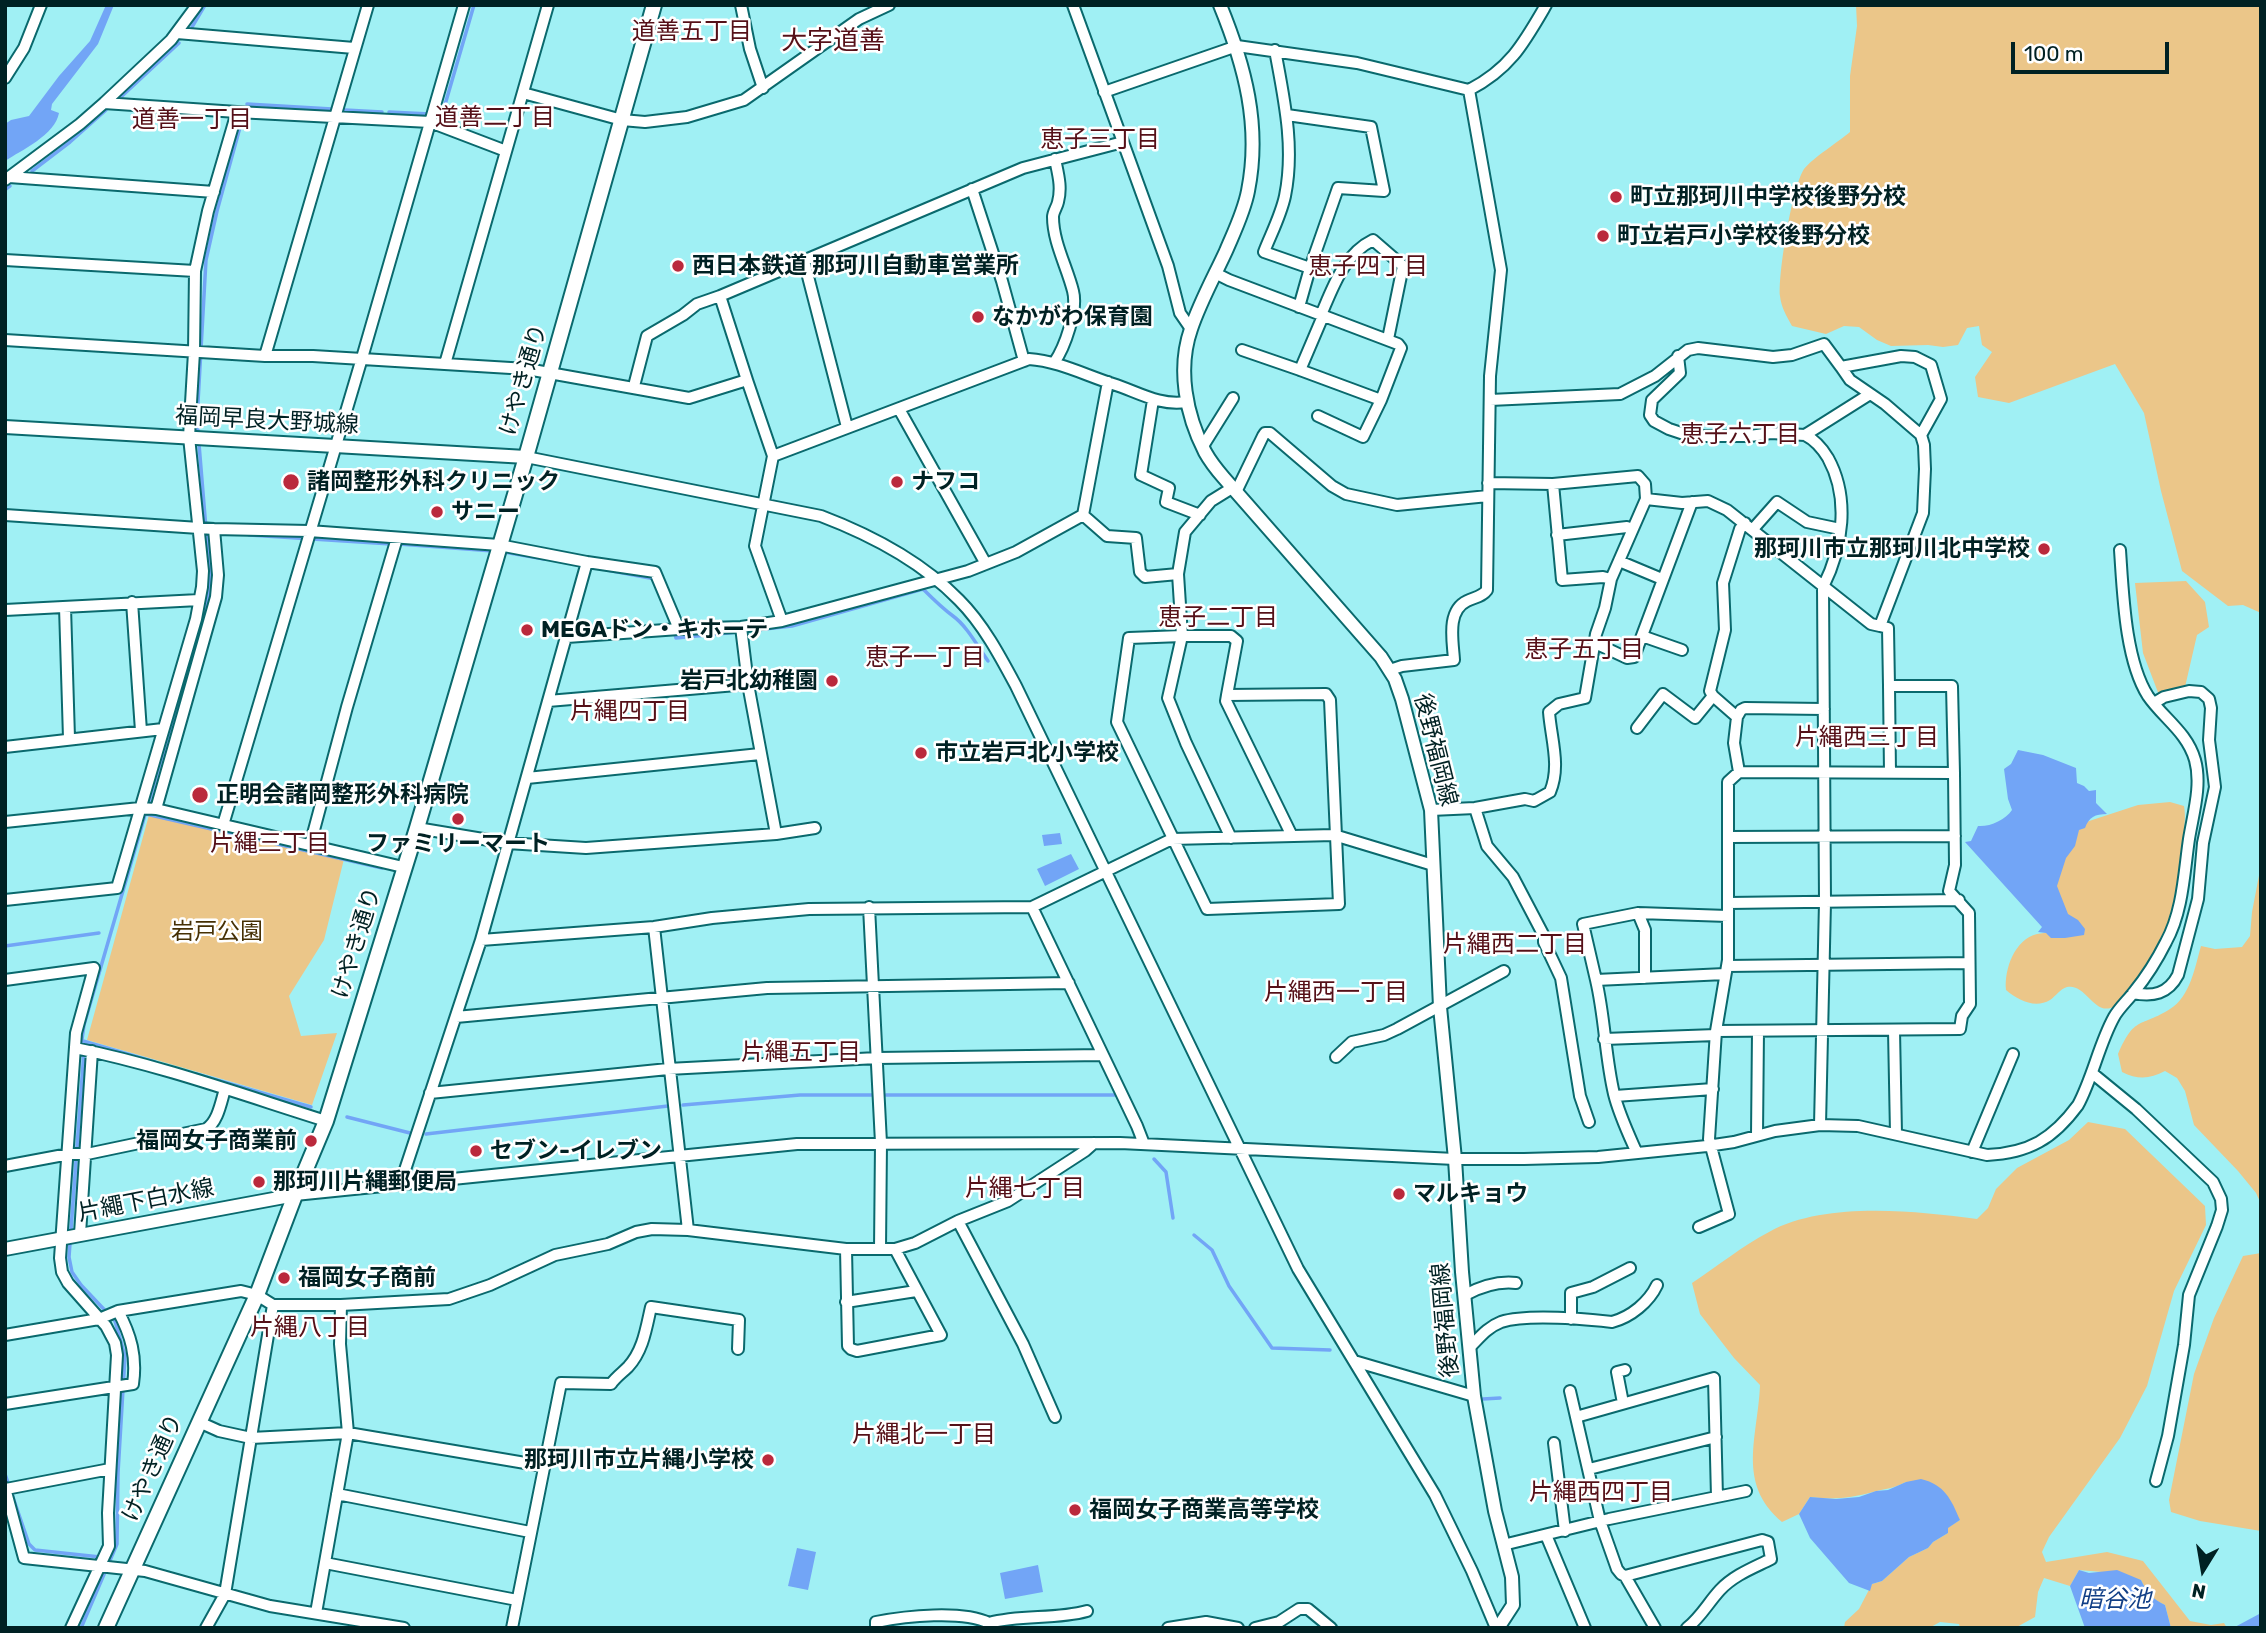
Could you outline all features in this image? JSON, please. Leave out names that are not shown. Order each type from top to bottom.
[{"type":"highway","name":"けやき通り","points":[[106,1628],[257,1295],[326,1121],[417,828],[654,5]]},
{"type":"main road","name":"後野福岡線","points":[[1220,5],[1237,46],[1249,94],[1254,129],[1252,164],[1248,194],[1240,219],[1191,329],[1184,376],[1186,402],[1206,454],[1390,670],[1402,699],[1431,810],[1440,1007],[1474,1396],[1490,1484],[1512,1577],[1513,1605],[1497,1628]]},
{"type":"main road","name":"福岡早良大野城線","points":[[5,427],[526,457]]},
{"type":"main road","name":"片繩下白水線","points":[[5,1249],[295,1195]]},
{"type":"street","points":[[5,78],[24,48],[41,5]]},
{"type":"street","points":[[7,179],[104,103],[177,33],[197,5]]},
{"type":"street","points":[[265,356],[368,5]]},
{"type":"street","points":[[223,825],[464,5]]},
{"type":"street","points":[[445,364],[548,5]]},
{"type":"street","points":[[741,5],[750,49],[763,88]]},
{"type":"street","points":[[523,93],[622,120],[645,122],[687,117],[744,100],[859,19],[889,5]]},
{"type":"street","points":[[1073,5],[1164,256],[1180,313],[1191,329]]},
{"type":"street","points":[[1104,92],[1237,46],[1371,66],[1469,90],[1492,76],[1518,52],[1546,5]]},
{"type":"street","points":[[177,33],[354,48]]},
{"type":"street","points":[[1275,50],[1290,145],[1285,195],[1264,252],[1310,268]]},
{"type":"street","points":[[1390,670],[1454,660],[1452,629],[1455,612],[1464,602],[1485,594],[1487,590],[1490,376],[1502,270],[1469,90]]},
{"type":"street","points":[[104,103],[430,121],[506,151]]},
{"type":"street","points":[[5,900],[117,888],[200,600],[203,571],[189,437],[195,271],[237,112]]},
{"type":"street","points":[[1287,115],[1371,127],[1384,191],[1338,188],[1299,307]]},
{"type":"street","points":[[634,386],[647,336],[697,304],[1023,168],[1123,142]]},
{"type":"street","points":[[1054,363],[1063,350],[1069,330],[1074,293],[1067,276],[1053,215],[1059,200],[1060,183],[1055,159]]},
{"type":"street","points":[[7,179],[214,192]]},
{"type":"street","points":[[972,189],[1024,360]]},
{"type":"street","points":[[1300,370],[1343,266],[1358,250],[1373,240],[1403,266],[1388,339]]},
{"type":"street","points":[[5,260],[195,271]]},
{"type":"street","points":[[804,261],[847,427]]},
{"type":"street","points":[[1215,273],[1388,339],[1401,348],[1363,437],[1318,416]]},
{"type":"street","points":[[720,296],[772,456],[755,546],[782,621]]},
{"type":"street","points":[[5,340],[527,369],[634,386],[689,398],[747,380]]},
{"type":"street","points":[[1490,400],[1620,394],[1655,376],[1688,349],[1773,357],[1792,355],[1824,344],[1850,380],[1885,404],[1922,435]]},
{"type":"street","points":[[1242,351],[1381,400]]},
{"type":"street","points":[[1678,356],[1680,373],[1652,400],[1650,415],[1654,421],[1678,433],[1703,437],[1771,433],[1805,435],[1824,452],[1835,472],[1841,495],[1840,529],[1834,562],[1823,587],[1826,837],[1820,1125]]},
{"type":"street","points":[[1841,367],[1901,356],[1915,357],[1931,365],[1941,398],[1922,435],[1925,457],[1923,513],[1880,626]]},
{"type":"street","points":[[772,456],[899,410],[1024,360],[1054,363],[1153,400],[1174,404],[1186,402]]},
{"type":"street","points":[[1083,515],[1108,383]]},
{"type":"street","points":[[1805,435],[1870,394]]},
{"type":"street","points":[[1203,446],[1233,398]]},
{"type":"street","points":[[1153,400],[1142,475],[1168,488],[1166,502],[1200,515]]},
{"type":"street","points":[[899,410],[986,564]]},
{"type":"street","points":[[1231,838],[1168,698],[1182,636],[1178,575],[1185,532],[1211,502],[1234,490],[1265,433],[1270,433],[1332,486],[1346,494],[1396,505],[1488,496]]},
{"type":"street","points":[[526,457],[821,516],[858,530],[907,558],[959,600],[998,652],[1298,1269],[1435,1495],[1497,1628]]},
{"type":"street","points":[[1431,810],[1475,808],[1525,799],[1534,801],[1550,792],[1555,782],[1556,765],[1549,712],[1559,704],[1585,698],[1596,634],[1611,579],[1646,499],[1645,485],[1638,476],[1553,484],[1488,483]]},
{"type":"street","points":[[1553,484],[1562,580],[1603,577],[1611,579]]},
{"type":"street","points":[[1646,499],[1708,501],[1718,505],[1749,526],[1871,624],[1888,628],[1890,773]]},
{"type":"street","points":[[1595,642],[1627,658],[1634,657],[1692,502]]},
{"type":"street","points":[[1737,718],[1710,691],[1725,630],[1723,583],[1740,528],[1749,526],[1777,502],[1807,522],[1840,529]]},
{"type":"street","points":[[5,515],[214,529],[309,531],[499,545],[655,572],[679,629]]},
{"type":"street","points":[[567,637],[741,627],[782,621],[986,564],[1016,552],[1073,518],[1083,515]]},
{"type":"street","points":[[1083,515],[1107,536],[1136,538],[1140,572],[1145,577],[1178,575]]},
{"type":"street","points":[[1558,535],[1627,527],[1631,529]]},
{"type":"street","points":[[156,809],[216,597],[218,575],[214,529]]},
{"type":"street","points":[[310,845],[397,538]]},
{"type":"street","points":[[295,1195],[797,1144],[1094,1143],[1455,1159],[1586,1157],[1710,1146],[1791,1128],[1820,1125],[1858,1126],[1972,1153],[2009,1154],[2045,1140],[2078,1105],[2115,1015],[2148,974],[2168,939],[2177,912],[2195,801],[2195,760],[2178,729],[2154,703],[2143,686],[2133,658],[2120,550]]},
{"type":"street","points":[[1619,561],[1662,579]]},
{"type":"street","points":[[400,1185],[481,940],[587,562]]},
{"type":"street","points":[[5,610],[200,600]]},
{"type":"street","points":[[132,602],[141,731]]},
{"type":"street","points":[[65,607],[69,738]]},
{"type":"street","points":[[741,627],[748,684],[776,834]]},
{"type":"street","points":[[1642,636],[1682,650]]},
{"type":"street","points":[[1227,695],[1326,694],[1330,700],[1339,904],[1207,909],[1117,722],[1129,638],[1235,638],[1237,641],[1227,695],[1226,701],[1292,836]]},
{"type":"street","points":[[548,701],[748,684]]},
{"type":"street","points":[[1604,1039],[1758,1031],[1960,1029],[1962,1016],[1970,1004],[1969,913],[1949,891],[1955,865],[1952,685],[1889,686]]},
{"type":"street","points":[[2133,993],[2149,996],[2162,993],[2173,984],[2178,975],[2198,899],[2203,843],[2215,787],[2208,740],[2211,717],[2209,699],[2201,692],[2189,691],[2164,697],[2154,703]]},
{"type":"street","points":[[1637,728],[1663,694],[1695,718],[1713,696]]},
{"type":"street","points":[[1739,772],[1734,743],[1737,718],[1741,710],[1824,709]]},
{"type":"street","points":[[5,747],[163,729]]},
{"type":"street","points":[[527,778],[760,754]]},
{"type":"street","points":[[1699,1227],[1729,1214],[1710,1146],[1716,1033],[1726,970],[1728,782],[1739,772],[1954,773]]},
{"type":"street","points":[[5,822],[140,807],[403,867]]},
{"type":"street","points":[[1475,808],[1487,846],[1513,877],[1544,936],[1544,942],[1561,978],[1580,1096],[1589,1122]]},
{"type":"street","points":[[417,828],[507,844],[586,848],[776,834],[815,828]]},
{"type":"street","points":[[481,940],[654,927],[756,913],[869,907],[1032,906],[1172,839],[1334,835],[1433,865]]},
{"type":"street","points":[[1728,838],[1955,836]]},
{"type":"street","points":[[1728,902],[1959,900]]},
{"type":"street","points":[[1032,906],[1144,1144]]},
{"type":"street","points":[[869,907],[881,1143],[880,1249]]},
{"type":"street","points":[[1636,1152],[1615,1096],[1604,1039],[1604,1012],[1583,924],[1638,913],[1728,916]]},
{"type":"street","points":[[1638,913],[1645,930],[1645,978]]},
{"type":"street","points":[[654,927],[688,1230]]},
{"type":"street","points":[[1596,980],[1823,965],[1969,963]]},
{"type":"street","points":[[5,980],[93,968],[80,1014],[75,1048],[60,1258],[68,1283],[106,1326],[115,1343],[115,1386],[108,1546],[71,1628]]},
{"type":"street","points":[[1336,1057],[1352,1042],[1384,1035],[1504,971]]},
{"type":"street","points":[[456,1017],[767,988],[1069,983]]},
{"type":"street","points":[[1894,1030],[1896,1134]]},
{"type":"street","points":[[1757,1135],[1758,1031]]},
{"type":"street","points":[[75,1048],[225,1089],[326,1121]]},
{"type":"street","points":[[80,1234],[92,1051]]},
{"type":"street","points":[[1972,1153],[2013,1054]]},
{"type":"street","points":[[430,1093],[668,1069],[877,1058],[1103,1055]]},
{"type":"street","points":[[2092,1073],[2136,1109],[2213,1182],[2221,1199],[2222,1210],[2217,1226],[2189,1295],[2184,1345],[2168,1436],[2156,1481]]},
{"type":"street","points":[[5,1166],[69,1154],[87,1154],[206,1129],[211,1126],[225,1089]]},
{"type":"street","points":[[1615,1096],[1713,1089]]},
{"type":"street","points":[[5,1335],[99,1319],[118,1311],[241,1291],[257,1295],[273,1305],[341,1305],[449,1299],[490,1285],[555,1255],[608,1244],[642,1231],[688,1230],[846,1249],[895,1249],[915,1243],[958,1221],[1008,1201],[1094,1143]]},
{"type":"street","points":[[958,1221],[1023,1344],[1055,1417]]},
{"type":"street","points":[[846,1249],[848,1346],[857,1351],[941,1335],[895,1249]]},
{"type":"street","points":[[1571,1319],[1571,1293],[1593,1287],[1630,1268]]},
{"type":"street","points":[[1465,1295],[1493,1284],[1516,1283]]},
{"type":"street","points":[[1471,1346],[1482,1334],[1501,1322],[1619,1320],[1642,1304],[1657,1285]]},
{"type":"street","points":[[846,1302],[916,1291]]},
{"type":"street","points":[[206,1628],[225,1594],[273,1305]]},
{"type":"street","points":[[316,1613],[348,1433],[340,1333],[341,1305]]},
{"type":"street","points":[[512,1628],[561,1383],[611,1384],[638,1353],[651,1307],[739,1321],[738,1349]]},
{"type":"street","points":[[5,1404],[133,1384],[135,1373],[132,1342],[118,1311]]},
{"type":"street","points":[[1354,1361],[1474,1396]]},
{"type":"street","points":[[1617,1372],[1623,1403]]},
{"type":"street","points":[[1576,1416],[1714,1378],[1717,1497]]},
{"type":"street","points":[[1570,1391],[1600,1521],[1617,1569],[1625,1576],[1655,1628]]},
{"type":"street","points":[[198,1422],[219,1431],[251,1438],[348,1433],[543,1466]]},
{"type":"street","points":[[1589,1469],[1716,1437]]},
{"type":"street","points":[[1554,1443],[1565,1531]]},
{"type":"street","points":[[110,1469],[6,1489],[24,1558],[132,1570],[270,1606],[316,1613],[352,1624],[404,1628]]},
{"type":"street","points":[[1503,1545],[1600,1521],[1746,1491]]},
{"type":"street","points":[[337,1494],[530,1532]]},
{"type":"street","points":[[1546,1535],[1584,1628]]},
{"type":"street","points":[[1625,1576],[1762,1539],[1768,1542],[1772,1559],[1739,1574],[1719,1591],[1698,1619],[1687,1628]]},
{"type":"street","points":[[325,1563],[517,1600]]},
{"type":"street","points":[[1255,1628],[1279,1622],[1299,1609],[1308,1609],[1331,1628]]},
{"type":"street","points":[[876,1628],[876,1622],[894,1618],[958,1616],[977,1617],[989,1623],[1087,1611]]},
{"type":"street","points":[[1168,1628],[1206,1622],[1238,1628]]},
{"type":"green space","points":[[1856,5],[2261,5],[2261,613],[2243,605],[2228,606],[2182,571],[2144,413],[2115,364],[2009,403],[1978,397],[1975,377],[1992,352],[1982,345],[1979,326],[1967,328],[1958,345],[1943,347],[1891,346],[1859,327],[1844,326],[1826,334],[1792,326],[1780,296],[1787,231],[1795,193],[1804,169],[1850,132],[1850,76],[1857,26]]},
{"type":"green space","points":[[2186,581],[2205,602],[2209,627],[2197,635],[2185,687],[2159,695],[2143,653],[2135,583]]},
{"type":"green space","points":[[2170,802],[2184,806],[2185,810],[2183,859],[2177,899],[2155,953],[2123,999],[2116,1006],[2106,1009],[2095,1004],[2080,990],[2067,987],[2050,1000],[2038,1004],[2021,1000],[2006,990],[2009,964],[2023,942],[2037,934],[2072,931],[2053,899],[2055,872],[2080,824],[2138,805]]},
{"type":"green space","name":"岩戸公園","points":[[149,815],[344,859],[324,940],[289,996],[301,1036],[337,1033],[312,1105],[87,1040]]},
{"type":"green space","points":[[2261,865],[2261,1204],[2256,1193],[2238,1171],[2194,1125],[2185,1091],[2177,1078],[2165,1071],[2144,1078],[2128,1075],[2122,1072],[2118,1054],[2134,1028],[2177,1004],[2191,981],[2201,946],[2215,949],[2242,947],[2250,936]]},
{"type":"green space","points":[[2088,1122],[2125,1129],[2205,1206],[2206,1225],[2174,1291],[2147,1386],[2120,1438],[2049,1537],[2042,1552],[2046,1562],[2107,1552],[2143,1561],[2190,1621],[2211,1625],[2224,1623],[2227,1628],[2171,1628],[2165,1605],[2150,1595],[2141,1580],[2079,1570],[2070,1586],[2044,1578],[2038,1592],[2035,1617],[2015,1628],[1960,1628],[1959,1624],[1940,1622],[1929,1628],[1844,1628],[1845,1622],[1859,1609],[1872,1584],[1882,1581],[1909,1557],[1928,1548],[1948,1533],[1947,1528],[1960,1520],[1906,1482],[1849,1497],[1810,1497],[1799,1514],[1782,1522],[1768,1507],[1754,1475],[1754,1441],[1760,1385],[1734,1358],[1700,1314],[1692,1283],[1769,1232],[1791,1222],[1816,1216],[1843,1212],[1899,1211],[1977,1219],[1988,1208],[1996,1189],[2017,1168],[2069,1140]]},
{"type":"green space","points":[[2261,1253],[2261,1531],[2200,1521],[2171,1512],[2169,1500],[2194,1374],[2214,1318],[2243,1256]]},
{"type":"water","points":[[106,5],[114,5],[98,44],[52,104],[51,110],[59,113],[56,121],[45,135],[5,161],[5,124],[29,116],[90,41]]},
{"type":"water","points":[[2018,750],[2043,755],[2076,768],[2077,783],[2089,791],[2096,790],[2096,803],[2107,814],[2093,817],[2085,828],[2079,830],[2075,846],[2066,858],[2057,886],[2068,914],[2078,920],[2085,929],[2084,935],[2051,938],[2046,933],[2038,932],[2042,927],[1965,842],[1971,841],[1978,826],[1997,822],[2012,810],[2004,769],[2011,764]]},
{"type":"water","points":[[1060,833],[1062,844],[1044,846],[1042,835]]},
{"type":"water","points":[[1071,854],[1079,869],[1045,886],[1037,869]]},
{"type":"water","points":[[1921,1479],[1942,1489],[1960,1520],[1928,1548],[1909,1557],[1882,1581],[1872,1584],[1870,1591],[1849,1583],[1810,1538],[1799,1514],[1810,1497],[1859,1497]]},
{"type":"water","points":[[797,1548],[816,1552],[808,1590],[788,1586]]},
{"type":"water","points":[[1038,1565],[1043,1592],[1005,1599],[1000,1573]]},
{"type":"water","name":"暗谷池","points":[[2079,1570],[2089,1573],[2117,1570],[2141,1580],[2151,1595],[2165,1605],[2171,1628],[2085,1628],[2070,1586]]},
{"type":"water","points":[[2261,1613],[2261,1628],[2233,1628]]},
{"type":"waterway","points":[[192,27],[205,5]]},
{"type":"waterway","points":[[442,115],[474,5]]},
{"type":"waterway","points":[[122,96],[179,43]]},
{"type":"waterway","points":[[247,104],[332,109]]},
{"type":"waterway","points":[[32,171],[106,110]]},
{"type":"waterway","points":[[345,110],[382,112]]},
{"type":"waterway","points":[[389,112],[430,114]]},
{"type":"waterway","points":[[81,1628],[117,1544],[125,1356],[115,1321],[81,1285],[72,1272],[69,1257],[84,1051],[82,1039],[208,598],[210,577],[197,420],[206,260],[242,120]]},
{"type":"waterway","points":[[5,190],[10,186]]},
{"type":"waterway","points":[[249,535],[391,544]]},
{"type":"waterway","points":[[399,544],[493,551]]},
{"type":"waterway","points":[[504,552],[544,559]]},
{"type":"waterway","points":[[607,570],[655,579]]},
{"type":"waterway","points":[[756,630],[792,626],[923,589],[963,625],[988,661]]},
{"type":"waterway","points":[[674,631],[676,638],[738,632]]},
{"type":"waterway","points":[[146,814],[382,868]]},
{"type":"waterway","points":[[5,946],[99,933]]},
{"type":"waterway","points":[[83,1041],[155,1062]]},
{"type":"waterway","points":[[196,1074],[311,1107]]},
{"type":"waterway","points":[[683,1105],[800,1095],[873,1095]]},
{"type":"waterway","points":[[886,1095],[1117,1095],[1118,1098]]},
{"type":"waterway","points":[[426,1134],[668,1106]]},
{"type":"waterway","points":[[347,1117],[410,1133]]},
{"type":"waterway","points":[[1154,1159],[1166,1172],[1173,1218]]},
{"type":"waterway","points":[[1194,1235],[1212,1250],[1229,1286],[1272,1348],[1330,1350]]},
{"type":"waterway","points":[[1483,1399],[1500,1398]]},
{"type":"waterway","points":[[5,1474],[29,1544],[35,1550],[100,1557]]},
{"type":"place","name":"町立那珂川中学校後野分校","points":[[1616,197]]},
{"type":"place","name":"町立岩戸小学校後野分校","points":[[1603,236]]},
{"type":"place","name":"西日本鉄道 那珂川自動車営業所","points":[[678,266]]},
{"type":"place","name":"なかがわ保育園","points":[[978,317]]},
{"type":"place","name":"諸岡整形外科クリニック","points":[[291,482]]},
{"type":"place","name":"ナフコ","points":[[897,482]]},
{"type":"place","name":"サニー","points":[[437,512]]},
{"type":"place","name":"那珂川市立那珂川北中学校","points":[[2044,549]]},
{"type":"place","name":"MEGAドン・キホーテ","points":[[527,630]]},
{"type":"place","name":"岩戸北幼稚園","points":[[832,681]]},
{"type":"place","name":"市立岩戸北小学校","points":[[921,753]]},
{"type":"place","name":"正明会諸岡整形外科病院","points":[[200,795]]},
{"type":"place","name":"ファミリーマート","points":[[458,819]]},
{"type":"place","name":"福岡女子商業前","points":[[311,1141]]},
{"type":"place","name":"セブン-イレブン","points":[[476,1151]]},
{"type":"place","name":"那珂川片縄郵便局","points":[[259,1182]]},
{"type":"place","name":"マルキョウ","points":[[1399,1194]]},
{"type":"place","name":"福岡女子商前","points":[[284,1278]]},
{"type":"place","name":"那珂川市立片縄小学校","points":[[768,1460]]},
{"type":"place","name":"福岡女子商業高等学校","points":[[1075,1510]]},
{"type":"district","name":"道善五丁目","points":[[692,32]]},
{"type":"district","name":"大字道善","points":[[833,41]]},
{"type":"district","name":"道善二丁目","points":[[495,118]]},
{"type":"district","name":"道善一丁目","points":[[192,120]]},
{"type":"district","name":"恵子三丁目","points":[[1100,140]]},
{"type":"district","name":"恵子四丁目","points":[[1368,267]]},
{"type":"district","name":"恵子六丁目","points":[[1740,435]]},
{"type":"district","name":"恵子二丁目","points":[[1218,618]]},
{"type":"district","name":"恵子五丁目","points":[[1584,650]]},
{"type":"district","name":"恵子一丁目","points":[[925,658]]},
{"type":"district","name":"片縄四丁目","points":[[630,712]]},
{"type":"district","name":"片縄西三丁目","points":[[1867,738]]},
{"type":"district","name":"片縄三丁目","points":[[270,844]]},
{"type":"district","name":"片縄西二丁目","points":[[1515,945]]},
{"type":"district","name":"片縄西一丁目","points":[[1336,993]]},
{"type":"district","name":"片縄五丁目","points":[[801,1053]]},
{"type":"district","name":"片縄七丁目","points":[[1025,1189]]},
{"type":"district","name":"片縄八丁目","points":[[310,1328]]},
{"type":"district","name":"片縄北一丁目","points":[[924,1435]]},
{"type":"district","name":"片縄西四丁目","points":[[1601,1493]]}]
